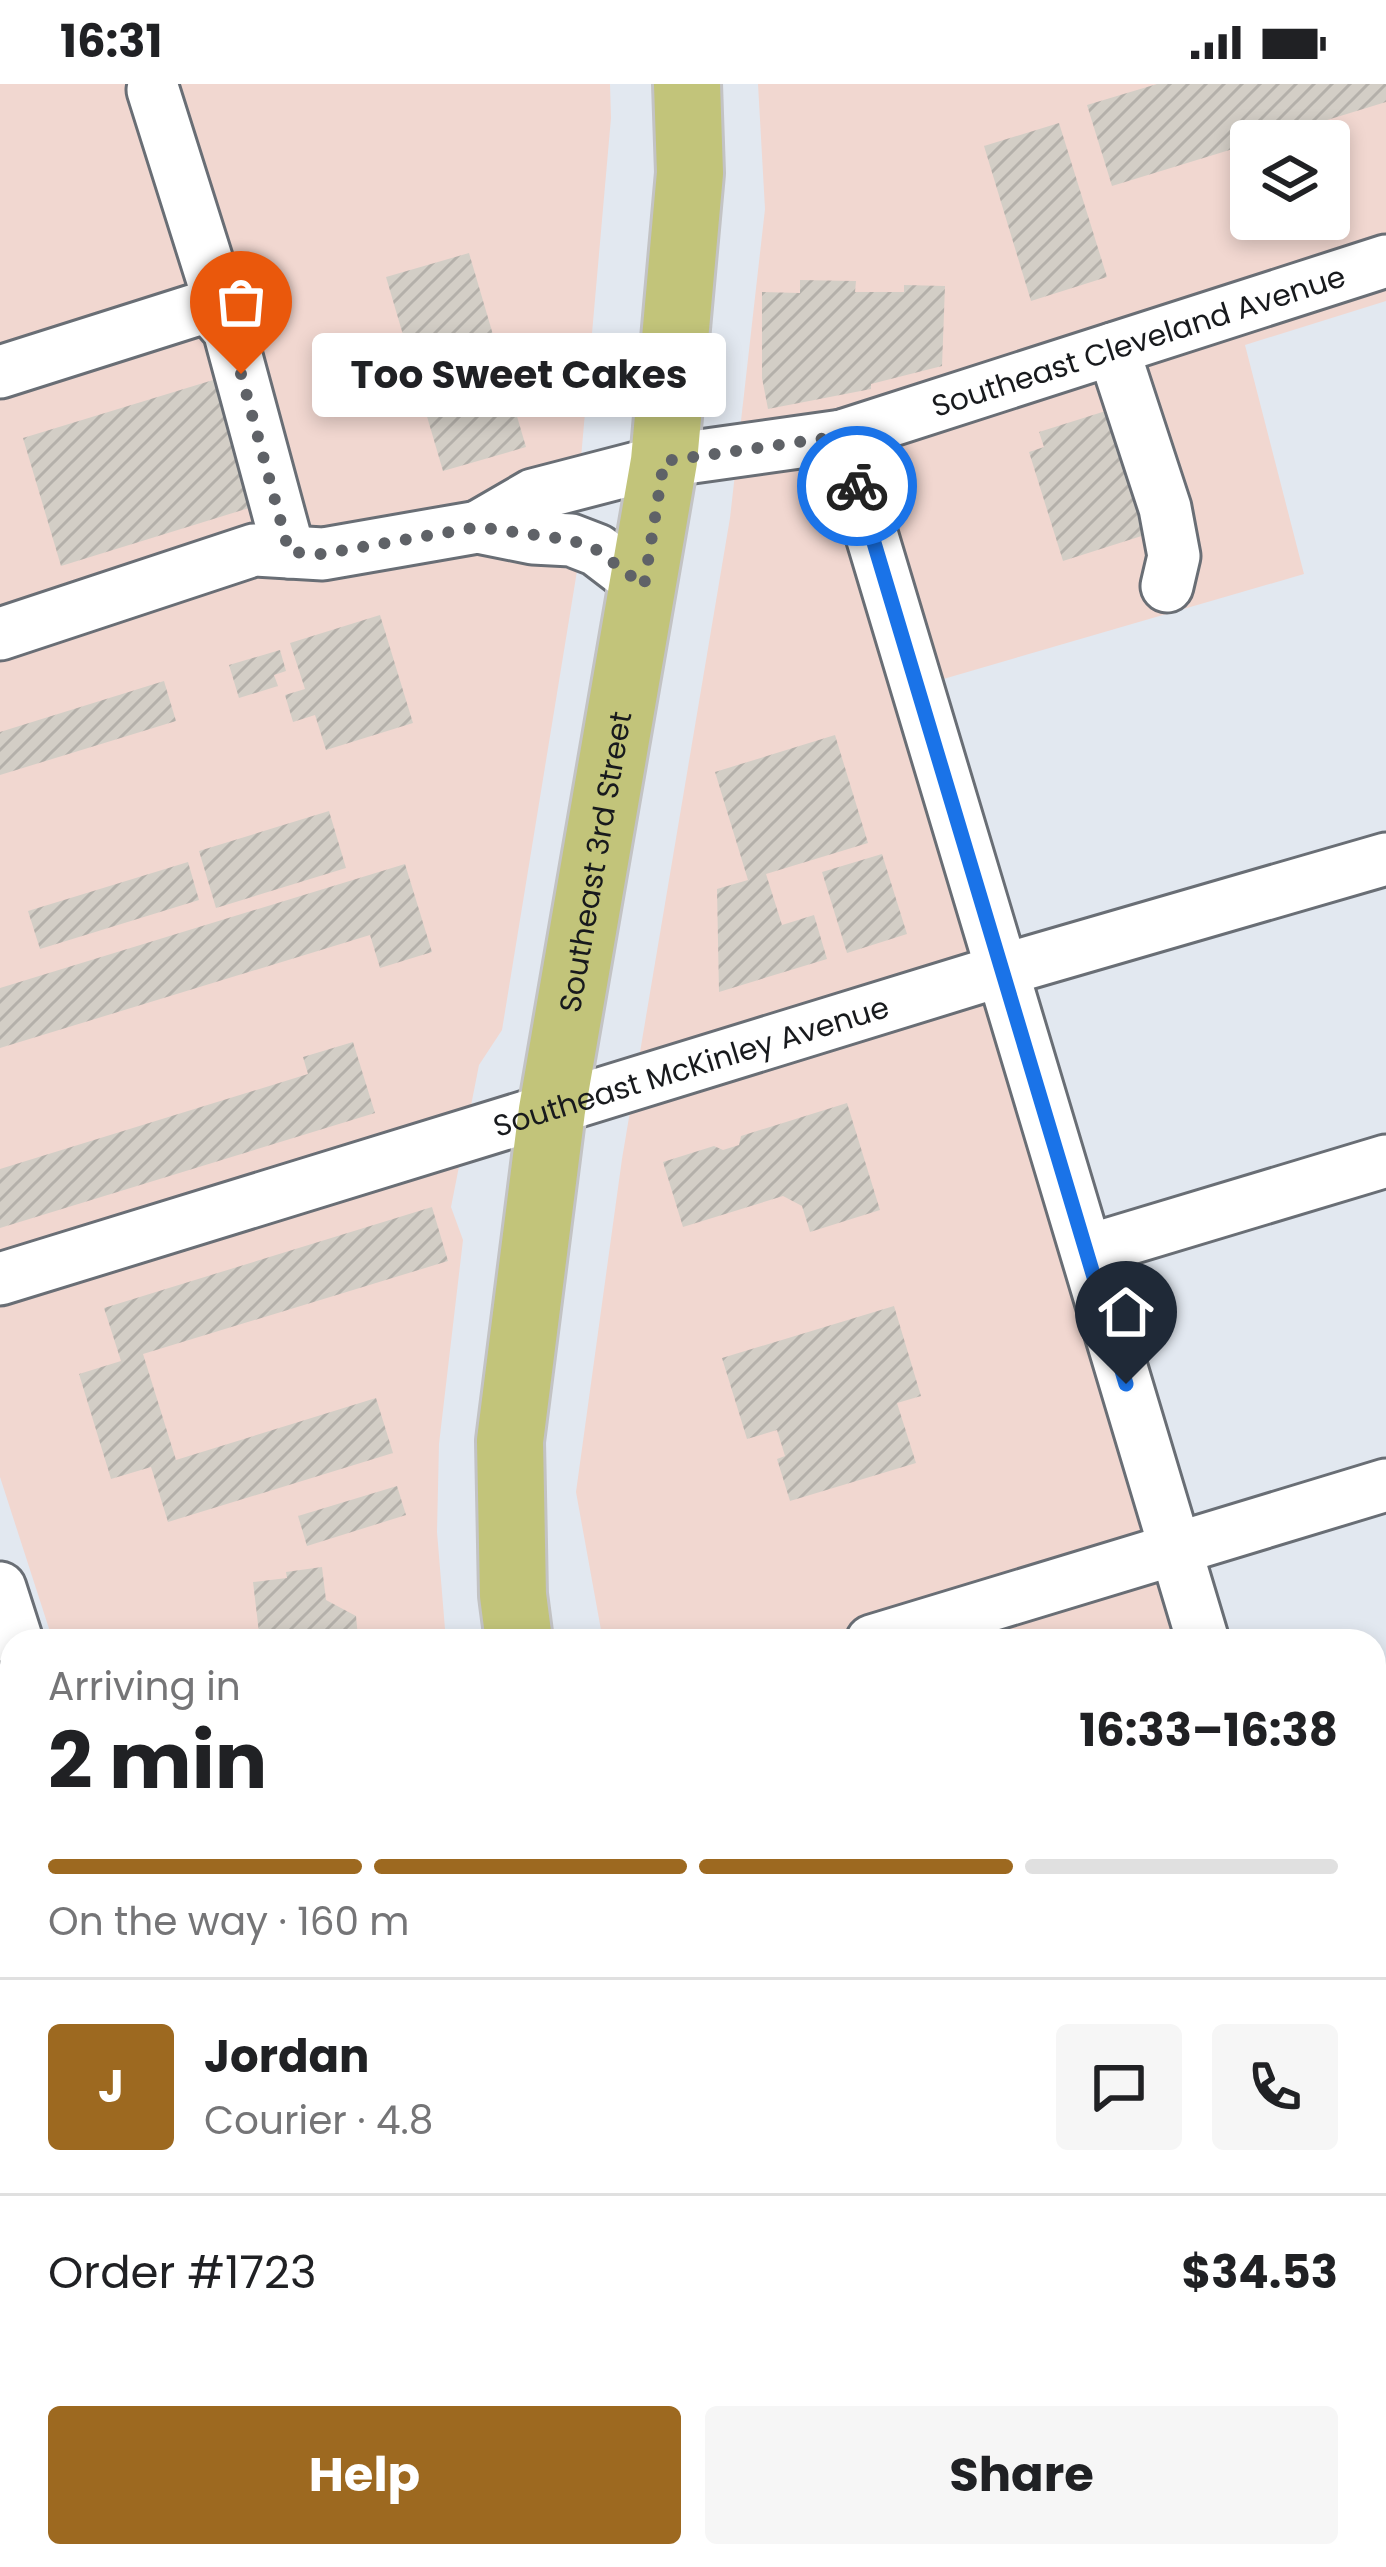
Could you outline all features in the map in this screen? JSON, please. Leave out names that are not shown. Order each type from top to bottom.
[{"type":"main road","name":"Southeast 3rd Street","points":[[518,1629],[510,1441],[552,1110],[664,461],[691,172],[687,84]]},
{"type":"street","points":[[153,90],[228,328],[289,552]]},
{"type":"street","name":"Southeast Cleveland Avenue","points":[[478,527],[533,495],[664,461],[842,436],[1386,261]]},
{"type":"street","points":[[0,372],[208,306],[228,328]]},
{"type":"street","points":[[1113,349],[1165,508],[1174,556],[1167,586]]},
{"type":"street","points":[[842,436],[1199,1629]]},
{"type":"street","name":"Southeast Cleveland Avenue","points":[[0,634],[254,550],[322,554],[478,527],[571,540],[597,550],[644,586]]},
{"type":"street","name":"Southeast McKinley Avenue","points":[[0,1279],[1003,970],[1386,859]]},
{"type":"street","points":[[1087,1251],[1386,1161]]},
{"type":"street","points":[[912,1629],[1386,1486]]},
{"type":"street","points":[[0,1588],[13,1629]]},
{"type":"shaded area","points":[[0,84],[610,84],[611,118],[572,560],[577,571],[502,1030],[479,1065],[451,1207],[463,1240],[439,1444],[437,1532],[445,1629],[49,1629],[0,1477]]},
{"type":"shaded area","points":[[758,84],[1386,84],[1386,301],[1245,345],[1304,574],[940,680],[1228,1629],[601,1629],[576,1492],[622,1159],[730,518],[765,209]]},
{"type":"building","points":[[1157,84],[1386,84],[1386,102],[1327,120],[1230,120],[1230,150],[1112,186],[1087,105]]},
{"type":"building","points":[[1059,123],[1107,277],[1031,301],[984,146]]},
{"type":"building","points":[[469,253],[526,447],[443,471],[386,277]]},
{"type":"building","points":[[800,280],[856,281],[855,292],[904,292],[904,285],[945,286],[942,366],[871,384],[871,389],[768,409],[762,378],[762,292],[800,293]]},
{"type":"building","points":[[223,377],[262,504],[61,566],[23,438]]},
{"type":"building","points":[[1112,409],[1151,533],[1063,561],[1029,452],[1044,447],[1039,432]]},
{"type":"building","points":[[380,615],[413,723],[326,750],[315,715],[293,722],[285,695],[305,689],[290,643]]},
{"type":"building","points":[[280,650],[286,671],[274,675],[278,686],[239,698],[229,665]]},
{"type":"building","points":[[164,681],[176,721],[0,775],[0,732]]},
{"type":"building","points":[[835,735],[868,843],[766,874],[782,925],[814,915],[827,959],[719,992],[717,889],[748,880],[715,772]]},
{"type":"building","points":[[329,811],[346,868],[216,908],[199,851]]},
{"type":"building","points":[[882,854],[907,934],[847,953],[822,872]]},
{"type":"building","points":[[188,862],[199,900],[40,949],[28,911]]},
{"type":"building","points":[[405,864],[432,952],[380,968],[370,935],[0,1048],[0,988]]},
{"type":"building","points":[[353,1042],[375,1113],[0,1228],[0,1169],[308,1074],[303,1057]]},
{"type":"building","points":[[847,1103],[880,1210],[810,1232],[802,1206],[783,1196],[683,1227],[663,1162],[714,1146],[723,1150],[739,1145],[741,1136]]},
{"type":"building","points":[[432,1207],[448,1261],[143,1354],[176,1460],[376,1398],[393,1453],[168,1522],[151,1467],[111,1479],[79,1374],[121,1361],[104,1308]]},
{"type":"building","points":[[894,1306],[921,1396],[897,1403],[916,1463],[790,1501],[777,1459],[785,1456],[777,1430],[747,1439],[722,1358]]},
{"type":"building","points":[[397,1486],[406,1515],[307,1546],[298,1516]]},
{"type":"building","points":[[322,1567],[326,1600],[356,1616],[357,1629],[259,1629],[253,1582],[287,1578],[286,1572]]},
{"type":"way so far","points":[[241,374],[289,552],[322,554],[478,527],[571,540],[597,550],[644,586],[664,461],[842,436],[857,486]]},
{"type":"place","name":"Too Sweet Cakes","points":[[241,374]]},
{"type":"route","points":[[857,486],[1126,1384]]}]
